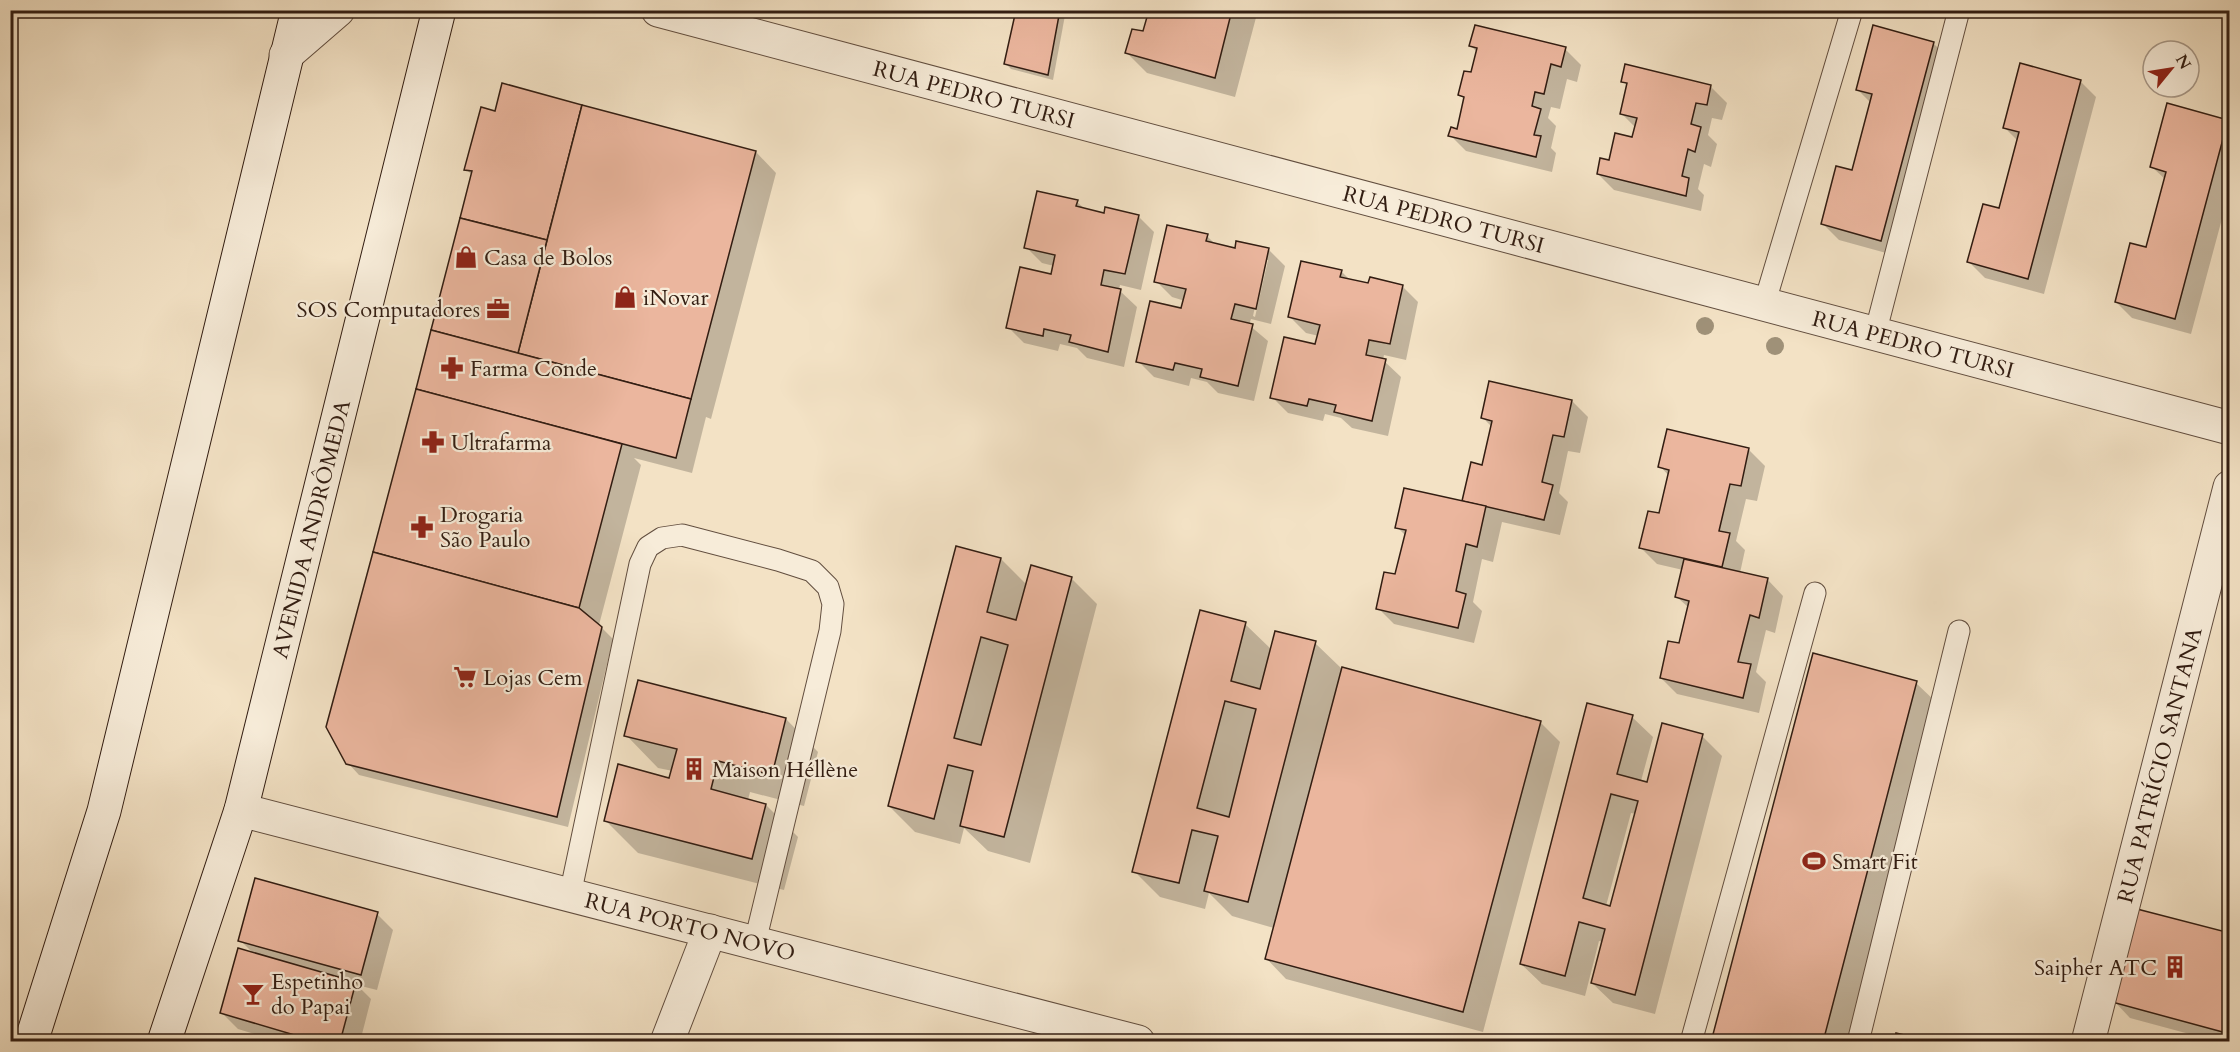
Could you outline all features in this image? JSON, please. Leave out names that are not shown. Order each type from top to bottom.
[{"type":"street","points":[[31,1041],[104,811],[298,10]]},
{"type":"street","points":[[286,55],[338,10]]},
{"type":"street","name":"AVENIDA ANDRÔMEDA","points":[[164,1041],[241,810],[439,10]]},
{"type":"street","name":"RUA PEDRO TURSI","points":[[658,10],[2229,428]]},
{"type":"street","name":"RUA PATRÍCIO SANTANA","points":[[2088,1041],[2229,487]]},
{"type":"street","name":"RUA PORTO NOVO","points":[[241,810],[755,942],[1074,1034],[1138,1041]]},
{"type":"street","points":[[667,1041],[710,931]]},
{"type":"lane","points":[[1764,305],[1852,10]]},
{"type":"lane","points":[[1875,334],[1959,10]]},
{"type":"lane","points":[[570,895],[638,575],[648,547],[662,538],[682,536],[778,560],[812,572],[828,587],[834,604],[830,631],[755,942]]},
{"type":"lane","points":[[1691,1041],[1815,594]]},
{"type":"lane","points":[[1858,1041],[1959,631]]},
{"type":"building","points":[[1016,10],[1060,10],[1048,75],[1004,64]]},
{"type":"building","points":[[1149,10],[1232,10],[1215,78],[1125,53],[1132,29],[1143,31]]},
{"type":"building","points":[[1475,25],[1566,47],[1561,67],[1551,64],[1544,94],[1535,92],[1532,106],[1541,109],[1534,135],[1541,136],[1536,157],[1448,136],[1451,127],[1457,129],[1464,97],[1458,95],[1464,71],[1471,72],[1477,48],[1469,46]]},
{"type":"building","points":[[1873,25],[1934,42],[1881,241],[1821,224],[1836,166],[1852,170],[1872,94],[1856,90]]},
{"type":"building","points":[[2020,63],[2081,80],[2028,279],[1967,262],[1983,204],[1999,208],[2019,132],[2003,128]]},
{"type":"building","points":[[1625,64],[1711,85],[1707,105],[1696,103],[1691,124],[1701,127],[1695,152],[1688,149],[1682,176],[1689,178],[1686,196],[1597,174],[1600,158],[1609,160],[1615,133],[1632,137],[1637,118],[1620,114],[1627,83],[1621,82]]},
{"type":"building","points":[[502,83],[582,105],[547,240],[460,218],[472,171],[464,170],[481,107],[495,111]]},
{"type":"building","points":[[2167,103],[2228,120],[2175,319],[2115,302],[2130,243],[2146,247],[2166,172],[2150,167]]},
{"type":"building","name":"iNovar","points":[[582,105],[756,151],[691,399],[518,353]]},
{"type":"building","points":[[1037,191],[1078,200],[1076,206],[1104,213],[1105,207],[1139,215],[1125,274],[1104,270],[1101,285],[1121,289],[1108,352],[1069,342],[1071,335],[1044,329],[1043,336],[1006,328],[1020,267],[1051,274],[1055,255],[1024,248]]},
{"type":"building","points":[[460,218],[547,240],[518,353],[431,330]]},
{"type":"building","points":[[1167,225],[1208,234],[1206,241],[1235,248],[1236,241],[1269,248],[1256,309],[1235,304],[1231,319],[1253,324],[1238,386],[1200,377],[1202,369],[1175,363],[1173,370],[1136,362],[1150,301],[1181,308],[1186,289],[1154,282]]},
{"type":"building","points":[[1301,261],[1342,270],[1340,277],[1368,283],[1370,277],[1403,285],[1390,344],[1369,340],[1366,355],[1386,359],[1372,421],[1334,412],[1336,405],[1309,399],[1307,406],[1270,398],[1284,337],[1315,344],[1320,325],[1288,317]]},
{"type":"building","points":[[431,330],[691,399],[676,458],[416,389]]},
{"type":"building","points":[[1489,381],[1572,400],[1564,437],[1553,435],[1542,482],[1553,485],[1544,520],[1462,501],[1471,462],[1482,465],[1492,421],[1481,418]]},
{"type":"building","points":[[416,389],[622,444],[579,608],[373,552]]},
{"type":"building","points":[[1667,429],[1749,448],[1741,486],[1730,484],[1719,531],[1730,533],[1722,567],[1639,548],[1648,511],[1659,513],[1669,470],[1658,467]]},
{"type":"building","points":[[1404,488],[1486,506],[1477,547],[1466,544],[1456,591],[1466,594],[1458,628],[1376,609],[1384,572],[1395,574],[1406,530],[1395,528]]},
{"type":"building","points":[[956,546],[1001,558],[987,612],[1016,620],[1031,565],[1072,577],[1004,837],[960,826],[973,771],[948,765],[934,819],[888,806]],"holes":[[[981,637],[1008,645],[981,745],[954,738]]]},
{"type":"building","name":"Lojas Cem","points":[[373,552],[579,608],[602,627],[557,817],[346,764],[326,727]]},
{"type":"building","points":[[1684,559],[1768,578],[1759,618],[1750,615],[1738,662],[1751,664],[1743,698],[1660,678],[1668,641],[1679,643],[1689,601],[1675,597]]},
{"type":"building","points":[[1200,610],[1246,622],[1231,681],[1260,689],[1275,631],[1316,641],[1248,902],[1204,891],[1218,836],[1192,830],[1179,883],[1132,872]],"holes":[[[1225,701],[1256,709],[1229,817],[1197,808]]]},
{"type":"building","name":"Smart Fit","points":[[1813,653],[1917,681],[1823,1042],[1711,1042]]},
{"type":"building","points":[[1342,667],[1541,721],[1463,1012],[1265,959]]},
{"type":"building","name":"Maison Héllène","points":[[638,680],[786,718],[772,775],[718,761],[711,789],[766,804],[752,859],[604,821],[618,764],[669,778],[677,749],[624,736]]},
{"type":"building","points":[[1587,703],[1633,715],[1617,774],[1647,782],[1662,723],[1703,734],[1635,995],[1591,983],[1605,929],[1579,922],[1565,976],[1520,964]],"holes":[[[1611,794],[1638,801],[1610,906],[1583,898]]]},
{"type":"building","points":[[255,878],[378,912],[361,975],[238,941]]},
{"type":"building","name":"Saipher ATC","points":[[2137,909],[2230,933],[2230,1034],[2112,1002]]},
{"type":"building","points":[[238,948],[356,982],[340,1042],[318,1042],[220,1013]]},
{"type":"building","points":[[1896,1033],[1933,1042],[1894,1042]]},
{"type":"place","name":"Casa de Bolos","points":[[466,257]]},
{"type":"place","name":"iNovar","points":[[625,297]]},
{"type":"place","name":"SOS Computadores","points":[[498,309]]},
{"type":"place","name":"Farma Conde","points":[[452,368]]},
{"type":"place","name":"Ultrafarma","points":[[433,442]]},
{"type":"place","name":"Drogaria São Paulo","points":[[422,527]]},
{"type":"place","name":"Lojas Cem","points":[[465,677]]},
{"type":"place","name":"Maison Héllène","points":[[694,769]]},
{"type":"place","name":"Smart Fit","points":[[1814,861]]},
{"type":"place","name":"Saipher ATC","points":[[2175,967]]},
{"type":"place","name":"Espetinho do Papai","points":[[253,994]]}]
